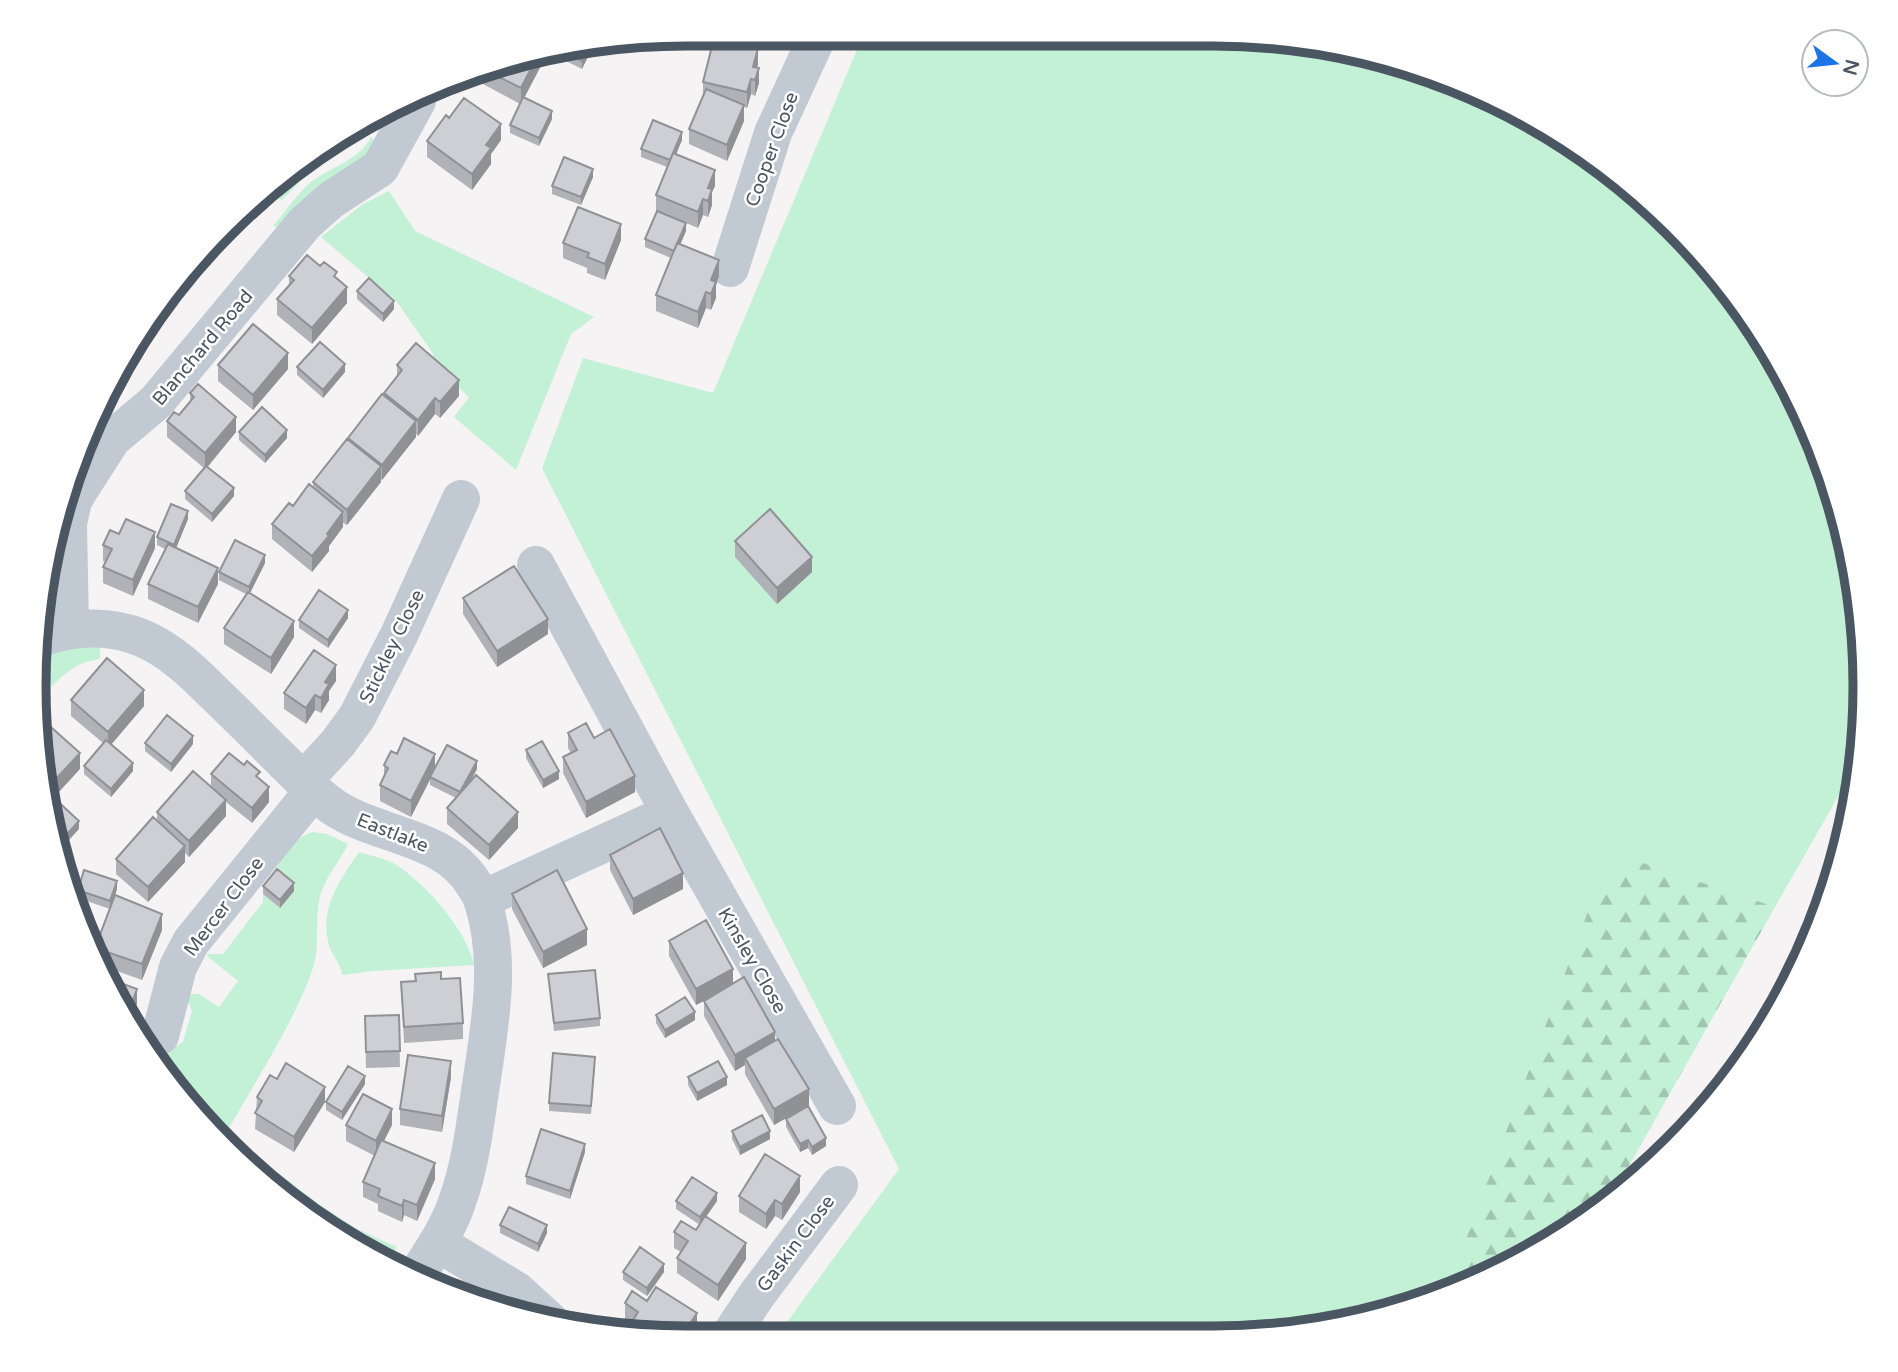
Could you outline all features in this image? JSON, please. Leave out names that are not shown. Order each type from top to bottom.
[{"type":"street","name":"Cooper Close","points":[[730,268],[773,133],[813,46]]},
{"type":"street","name":"Blanchard Road","points":[[75,495],[112,439],[156,402],[305,223],[331,200],[380,168],[414,107]]},
{"type":"street","name":"Stickley Close","points":[[309,786],[357,717],[399,635],[461,499]]},
{"type":"street","name":"Blanchard Road","points":[[54,633],[70,510]]},
{"type":"street","name":"Kinsley Close","points":[[536,565],[670,813],[836,1106]]},
{"type":"street","name":"Eastlake","points":[[54,633],[93,628],[126,633],[162,649],[183,664],[332,805],[366,825],[413,838],[442,852],[466,872],[483,900],[493,950],[493,1000],[472,1147],[458,1200],[438,1243],[421,1269]]},
{"type":"street","name":"Mercer Close","points":[[160,1036],[178,967],[191,942],[309,786]]},
{"type":"street","points":[[483,900],[670,813]]},
{"type":"street","name":"Gaskin Close","points":[[736,1326],[839,1185]]},
{"type":"street","points":[[438,1243],[517,1291],[536,1309]]},
{"type":"green space","points":[[859,46],[1254,47],[1337,58],[1418,79],[1457,94],[1532,131],[1568,153],[1634,204],[1694,264],[1745,330],[1767,366],[1804,441],[1819,480],[1840,561],[1847,602],[1853,686],[1844,785],[1775,907],[1634,860],[1590,906],[1451,1280],[1378,1305],[1296,1321],[1254,1325],[785,1326],[899,1169],[542,468],[583,358],[713,393]]},
{"type":"green space","points":[[357,137],[350,147],[325,162],[322,159]]},
{"type":"green space","points":[[371,137],[379,145],[285,230],[273,226],[310,183],[352,158]]},
{"type":"green space","points":[[314,167],[282,200],[274,196]]},
{"type":"green space","points":[[389,191],[415,231],[594,317],[571,334],[516,470],[454,417],[469,397],[429,360],[434,355],[397,302],[321,237],[363,204]]},
{"type":"green space","points":[[100,642],[100,659],[72,669],[49,689],[46,686],[47,652]]},
{"type":"green space","points":[[313,832],[327,834],[348,844],[325,882],[320,896],[315,962],[304,992],[227,1132],[167,1061],[169,1051],[183,1042],[192,1011],[186,997],[199,994],[219,1007],[238,981],[207,956],[223,954],[263,902],[263,894],[280,908],[277,877],[273,873],[294,843]]},
{"type":"green space","points":[[359,852],[391,862],[419,883],[454,923],[470,951],[474,965],[342,975],[329,945],[327,919],[333,895]]},
{"type":"green space","points":[[1634,860],[1775,907],[1623,1177],[1568,1219],[1532,1241],[1451,1280],[1590,906]]},
{"type":"green space","points":[[260,1165],[289,1181],[357,1229],[397,1247],[392,1254],[366,1241],[330,1219]]},
{"type":"building","points":[[712,46],[758,48],[753,67],[759,68],[755,80],[751,79],[747,92],[703,82]]},
{"type":"building","points":[[585,54],[582,61],[572,56]]},
{"type":"building","points":[[533,64],[521,88],[494,75]]},
{"type":"building","points":[[706,89],[744,105],[727,145],[689,129]]},
{"type":"building","points":[[523,97],[552,111],[539,138],[510,125]]},
{"type":"building","points":[[464,98],[501,124],[486,145],[491,148],[472,174],[427,141],[446,115],[449,118]]},
{"type":"building","points":[[653,120],[682,132],[670,160],[641,149]]},
{"type":"building","points":[[673,153],[715,170],[708,188],[712,189],[708,201],[703,199],[698,212],[656,195]]},
{"type":"building","points":[[564,157],[593,169],[581,197],[552,186]]},
{"type":"building","points":[[578,207],[621,224],[605,264],[587,257],[589,253],[563,243]]},
{"type":"building","points":[[657,211],[686,223],[674,251],[645,239]]},
{"type":"building","points":[[677,243],[719,260],[711,280],[716,282],[711,294],[706,292],[698,312],[656,295]]},
{"type":"building","points":[[307,255],[320,266],[324,262],[337,272],[334,276],[347,287],[312,328],[277,299],[294,280],[289,276]]},
{"type":"building","points":[[369,278],[394,301],[383,314],[357,291]]},
{"type":"building","points":[[253,324],[288,353],[253,395],[218,365]]},
{"type":"building","points":[[320,342],[345,364],[323,390],[297,367]]},
{"type":"building","points":[[416,343],[459,380],[440,402],[435,398],[418,420],[384,393],[402,370],[397,365]]},
{"type":"building","points":[[198,384],[236,417],[205,453],[167,421],[174,412],[179,415],[194,397],[190,393]]},
{"type":"building","points":[[382,394],[416,421],[382,465],[348,438]]},
{"type":"building","points":[[262,407],[287,430],[265,455],[239,432]]},
{"type":"building","points":[[347,439],[381,466],[347,510],[313,482]]},
{"type":"building","points":[[206,466],[234,488],[212,514],[185,491]]},
{"type":"building","points":[[309,484],[343,512],[327,534],[329,536],[312,556],[272,524],[289,503],[293,506]]},
{"type":"building","points":[[171,504],[188,511],[174,545],[157,537]]},
{"type":"building","points":[[770,509],[812,557],[777,588],[735,541]]},
{"type":"building","points":[[126,519],[155,532],[133,580],[103,567],[112,549],[103,545],[110,530],[119,534]]},
{"type":"building","points":[[235,540],[265,555],[249,587],[219,572]]},
{"type":"building","points":[[168,544],[218,568],[198,607],[148,584]]},
{"type":"building","points":[[514,566],[548,619],[497,651],[463,598]]},
{"type":"building","points":[[319,590],[348,610],[328,640],[299,620]]},
{"type":"building","points":[[248,592],[294,621],[271,658],[224,628]]},
{"type":"building","points":[[314,650],[336,665],[325,682],[329,684],[321,698],[315,695],[306,708],[284,693]]},
{"type":"building","points":[[107,658],[144,690],[108,732],[71,700]]},
{"type":"building","points":[[167,715],[193,736],[171,764],[145,743]]},
{"type":"building","points":[[47,723],[80,753],[53,782]]},
{"type":"building","points":[[586,723],[594,738],[610,729],[635,776],[586,802],[563,757],[577,750],[568,733]]},
{"type":"building","points":[[404,738],[435,754],[411,801],[380,785],[388,768],[384,765],[391,751],[397,754]]},
{"type":"building","points":[[106,740],[133,763],[111,789],[84,766]]},
{"type":"building","points":[[542,741],[559,771],[543,780],[526,750]]},
{"type":"building","points":[[447,745],[477,761],[460,792],[430,777]]},
{"type":"building","points":[[229,753],[244,765],[247,761],[260,772],[256,776],[269,787],[252,808],[211,774]]},
{"type":"building","points":[[193,771],[226,800],[189,841],[157,812]]},
{"type":"building","points":[[476,775],[518,812],[489,845],[447,808]]},
{"type":"building","points":[[56,800],[79,821],[64,838]]},
{"type":"building","points":[[153,817],[185,846],[148,887],[116,859]]},
{"type":"building","points":[[660,828],[683,873],[633,899],[610,855]]},
{"type":"building","points":[[277,869],[294,883],[280,900],[263,886]]},
{"type":"building","points":[[84,870],[117,881],[110,901],[78,889]]},
{"type":"building","points":[[557,870],[587,929],[543,952],[512,894]]},
{"type":"building","points":[[115,895],[162,914],[142,964],[103,951],[98,940]]},
{"type":"building","points":[[706,920],[733,969],[696,989],[669,941]]},
{"type":"building","points":[[595,970],[600,1018],[554,1023],[548,974]]},
{"type":"building","points":[[441,972],[441,979],[460,978],[463,1023],[404,1027],[401,982],[416,981],[415,974]]},
{"type":"building","points":[[744,977],[775,1032],[735,1055],[704,1001]]},
{"type":"building","points":[[119,982],[137,989],[131,1006]]},
{"type":"building","points":[[685,997],[695,1012],[665,1030],[656,1015]]},
{"type":"building","points":[[399,1015],[400,1051],[366,1052],[365,1016]]},
{"type":"building","points":[[778,1039],[809,1089],[774,1109],[745,1058]]},
{"type":"building","points":[[553,1053],[595,1057],[591,1106],[549,1103]]},
{"type":"building","points":[[408,1055],[451,1061],[442,1116],[400,1109]]},
{"type":"building","points":[[718,1061],[727,1077],[697,1093],[688,1077]]},
{"type":"building","points":[[286,1063],[325,1087],[294,1137],[255,1113],[262,1101],[257,1097],[270,1075],[277,1079]]},
{"type":"building","points":[[348,1066],[365,1076],[342,1112],[326,1102]]},
{"type":"building","points":[[363,1094],[392,1109],[376,1141],[346,1125]]},
{"type":"building","points":[[808,1106],[826,1138],[812,1147],[808,1140],[800,1144],[786,1119]]},
{"type":"building","points":[[762,1115],[770,1131],[740,1147],[732,1131]]},
{"type":"building","points":[[541,1129],[585,1144],[570,1191],[526,1176]]},
{"type":"building","points":[[381,1140],[435,1163],[417,1205],[404,1200],[402,1206],[378,1196],[380,1189],[363,1182]]},
{"type":"building","points":[[765,1154],[800,1176],[782,1204],[775,1200],[766,1214],[739,1196]]},
{"type":"building","points":[[692,1177],[717,1193],[700,1217],[676,1201]]},
{"type":"building","points":[[509,1207],[547,1225],[538,1244],[500,1225]]},
{"type":"building","points":[[705,1216],[746,1243],[718,1285],[677,1258],[688,1241],[674,1232],[681,1221],[696,1230]]},
{"type":"building","points":[[640,1247],[664,1264],[647,1288],[623,1272]]},
{"type":"building","points":[[656,1287],[697,1313],[688,1326],[631,1324],[638,1312],[625,1303],[632,1291],[647,1301]]}]
